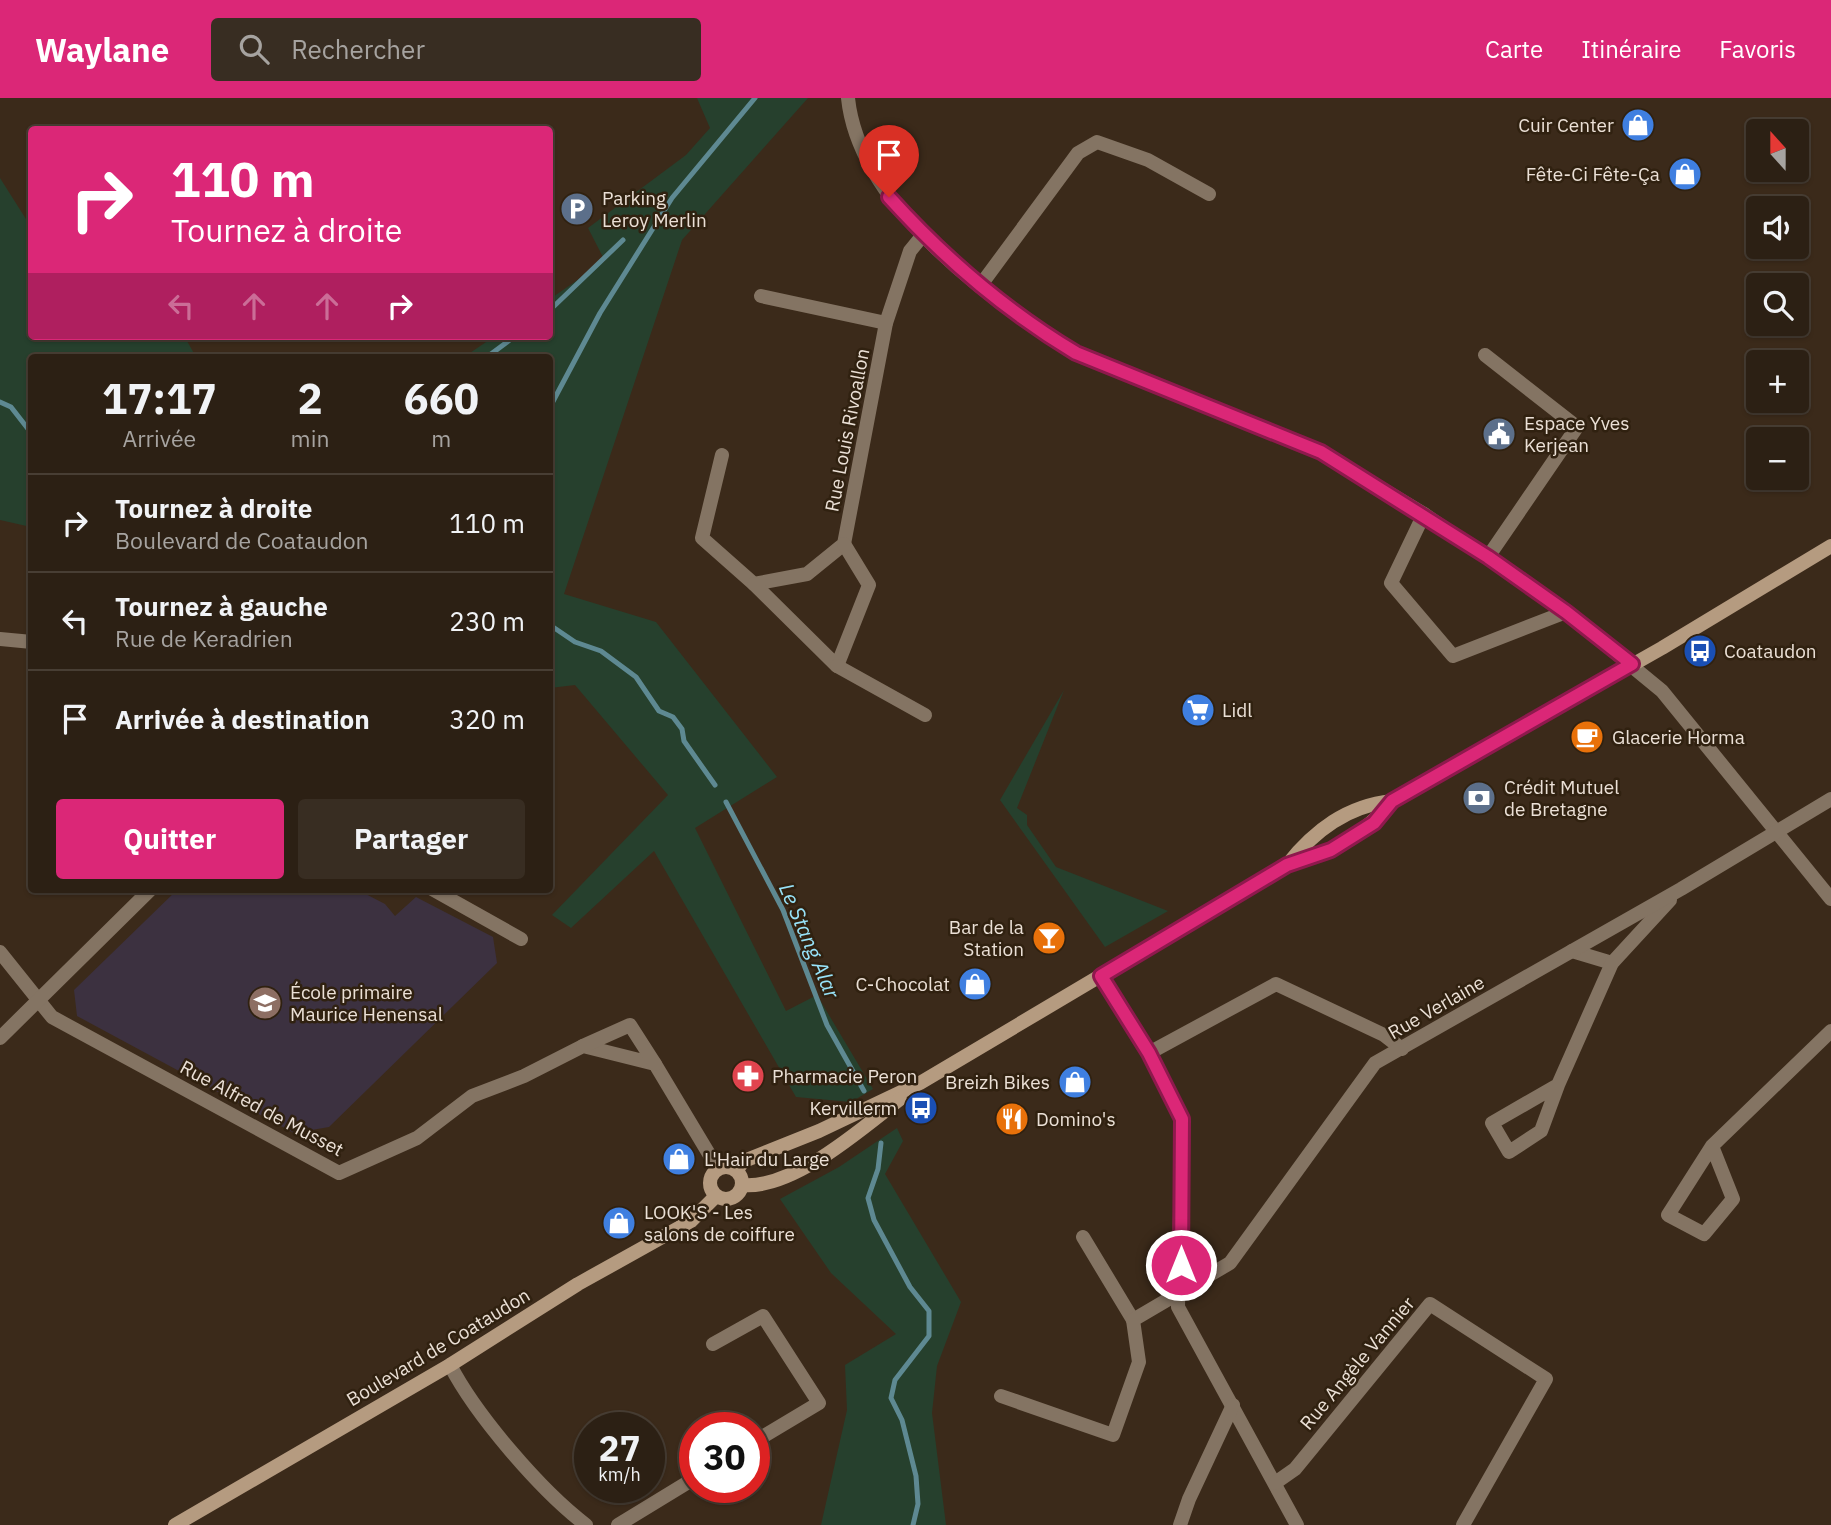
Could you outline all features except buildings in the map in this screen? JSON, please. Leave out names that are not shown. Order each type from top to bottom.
[{"type":"main road","name":"Boulevard de Coataudon","points":[[736,1170],[744,1161],[920,1083],[1287,865],[1331,850],[1374,823],[1392,801],[1831,546]]},
{"type":"main road","name":"Boulevard de Coataudon","points":[[1287,865],[1309,838],[1365,804],[1392,801]]},
{"type":"main road","name":"Boulevard de Coataudon","points":[[175,1525],[450,1364],[578,1284],[691,1221],[716,1196],[732,1199],[743,1185],[757,1187],[831,1152],[920,1083]]},
{"type":"main road","points":[[716,1196],[710,1188],[710,1179],[718,1169],[727,1167],[736,1170],[743,1185]]},
{"type":"street","points":[[848,98],[860,145],[889,197],[923,235],[980,286],[1042,332],[1076,353],[1321,452],[1424,514],[1566,612],[1662,691],[1831,899]]},
{"type":"street","points":[[980,286],[1078,153],[1097,142],[1148,160],[1209,194]]},
{"type":"street","name":"Rue Louis Rivoallon","points":[[844,544],[886,323],[910,251],[923,235]]},
{"type":"street","points":[[761,296],[886,323]]},
{"type":"street","points":[[1485,355],[1577,427],[1488,557]]},
{"type":"street","points":[[722,455],[702,538],[754,583],[837,666],[925,715]]},
{"type":"street","points":[[1424,514],[1391,583],[1452,656],[1566,612]]},
{"type":"street","points":[[754,583],[807,574],[844,544],[869,585],[837,666]]},
{"type":"street","points":[[0,639],[28,642]]},
{"type":"street","name":"Rue Verlaine","points":[[1133,1320],[1230,1263],[1375,1063],[1681,889],[1831,799]]},
{"type":"street","points":[[1558,1085],[1492,1123],[1509,1152],[1541,1131],[1558,1085],[1612,963],[1681,889]]},
{"type":"street","points":[[0,1038],[147,893]]},
{"type":"street","points":[[439,893],[521,939]]},
{"type":"street","points":[[1572,951],[1612,963]]},
{"type":"street","points":[[0,952],[39,1000]]},
{"type":"street","points":[[1101,976],[1149,1053],[1182,1119],[1181,1290],[1178,1307],[1297,1525]]},
{"type":"street","points":[[1149,1053],[1276,984],[1384,1035],[1402,1049]]},
{"type":"street","name":"Rue Alfred de Musset","points":[[39,1000],[52,1017],[339,1173],[416,1138],[472,1096],[524,1076],[631,1025],[718,1169]]},
{"type":"street","points":[[1713,1146],[1733,1199],[1704,1234],[1668,1215],[1713,1146],[1831,1031]]},
{"type":"street","points":[[583,1046],[655,1064]]},
{"type":"street","points":[[1001,1396],[1113,1434],[1139,1363],[1133,1320],[1083,1237]]},
{"type":"street","name":"Rue Angèle Vannier","points":[[1275,1483],[1295,1469],[1430,1304],[1546,1380],[1463,1525]]},
{"type":"street","points":[[713,1344],[763,1316],[819,1403],[770,1432]]},
{"type":"street","points":[[450,1364],[468,1399],[564,1508],[586,1525]]},
{"type":"street","points":[[1180,1525],[1189,1499],[1233,1405]]},
{"type":"street","points":[[618,1525],[679,1488]]},
{"type":"shaded area","name":"École primaire Maurice Henensal","points":[[174,893],[364,893],[385,904],[395,916],[416,897],[493,937],[497,963],[329,1127],[294,1133],[77,1016],[74,990]]},
{"type":"green space","points":[[697,98],[808,98],[682,240],[564,594],[656,622],[777,777],[695,828],[786,1011],[817,995],[873,1089],[851,1102],[796,1097],[654,851],[571,928],[552,915],[668,795],[575,685],[553,688],[553,354],[468,354],[489,340],[553,340],[553,297],[605,261],[588,228],[686,155],[710,128]]},
{"type":"green space","points":[[0,178],[28,222],[28,340],[184,340],[194,354],[28,354],[28,526],[0,520]]},
{"type":"green space","points":[[1064,690],[1017,808],[1027,815],[1027,825],[1056,867],[1168,911],[1105,947],[1000,800]]},
{"type":"green space","points":[[897,1128],[903,1141],[885,1174],[961,1302],[937,1366],[932,1413],[946,1525],[821,1525],[847,1410],[845,1365],[896,1334],[831,1273],[780,1199],[839,1167]]},
{"type":"waterway","points":[[553,401],[600,313],[672,198],[755,98]]},
{"type":"waterway","points":[[553,307],[623,240]]},
{"type":"waterway","points":[[491,354],[510,340]]},
{"type":"waterway","name":"Le Stang Alar","points":[[0,402],[11,407],[28,429]]},
{"type":"waterway","name":"Le Stang Alar","points":[[553,627],[575,642],[601,651],[636,677],[659,711],[673,717],[682,729],[684,741],[715,785]]},
{"type":"waterway","name":"Le Stang Alar","points":[[726,802],[783,910],[827,1025],[864,1091]]},
{"type":"waterway","name":"Le Stang Alar","points":[[881,1143],[878,1169],[868,1198],[874,1220],[910,1287],[929,1311],[929,1336],[895,1380],[891,1398],[902,1420],[916,1476],[918,1504],[913,1525]]},
{"type":"place","name":"Cuir Center","points":[[1638,125]]},
{"type":"place","name":"Fête-Ci Fête-Ça","points":[[1685,174]]},
{"type":"place","name":"Parking Leroy Merlin","points":[[577,209]]},
{"type":"place","name":"Espace Yves Kerjean","points":[[1499,434]]},
{"type":"place","name":"Coataudon","points":[[1700,651]]},
{"type":"place","name":"Lidl","points":[[1198,710]]},
{"type":"place","name":"Glacerie Horma","points":[[1587,737]]},
{"type":"place","name":"Crédit Mutuel de Bretagne","points":[[1479,798]]},
{"type":"place","name":"Bar de la Station","points":[[1049,938]]},
{"type":"place","name":"C-Chocolat","points":[[975,984]]},
{"type":"place","name":"École primaire Maurice Henensal","points":[[265,1003]]},
{"type":"place","name":"Pharmacie Peron","points":[[748,1076]]},
{"type":"place","name":"Breizh Bikes","points":[[1075,1082]]},
{"type":"place","name":"Kervillerm","points":[[921,1108]]},
{"type":"place","name":"Domino's","points":[[1012,1119]]},
{"type":"place","name":"L'Hair du Large","points":[[679,1159]]},
{"type":"place","name":"LOOK'S - Les salons de coiffure","points":[[619,1223]]},
{"type":"route","points":[[889,197],[923,235],[980,286],[1042,332],[1076,353],[1321,452],[1424,514],[1488,557],[1566,612],[1632,664],[1392,801],[1374,823],[1331,850],[1315,858],[1287,865],[1101,976],[1149,1053],[1182,1119],[1181,1265]]}]
